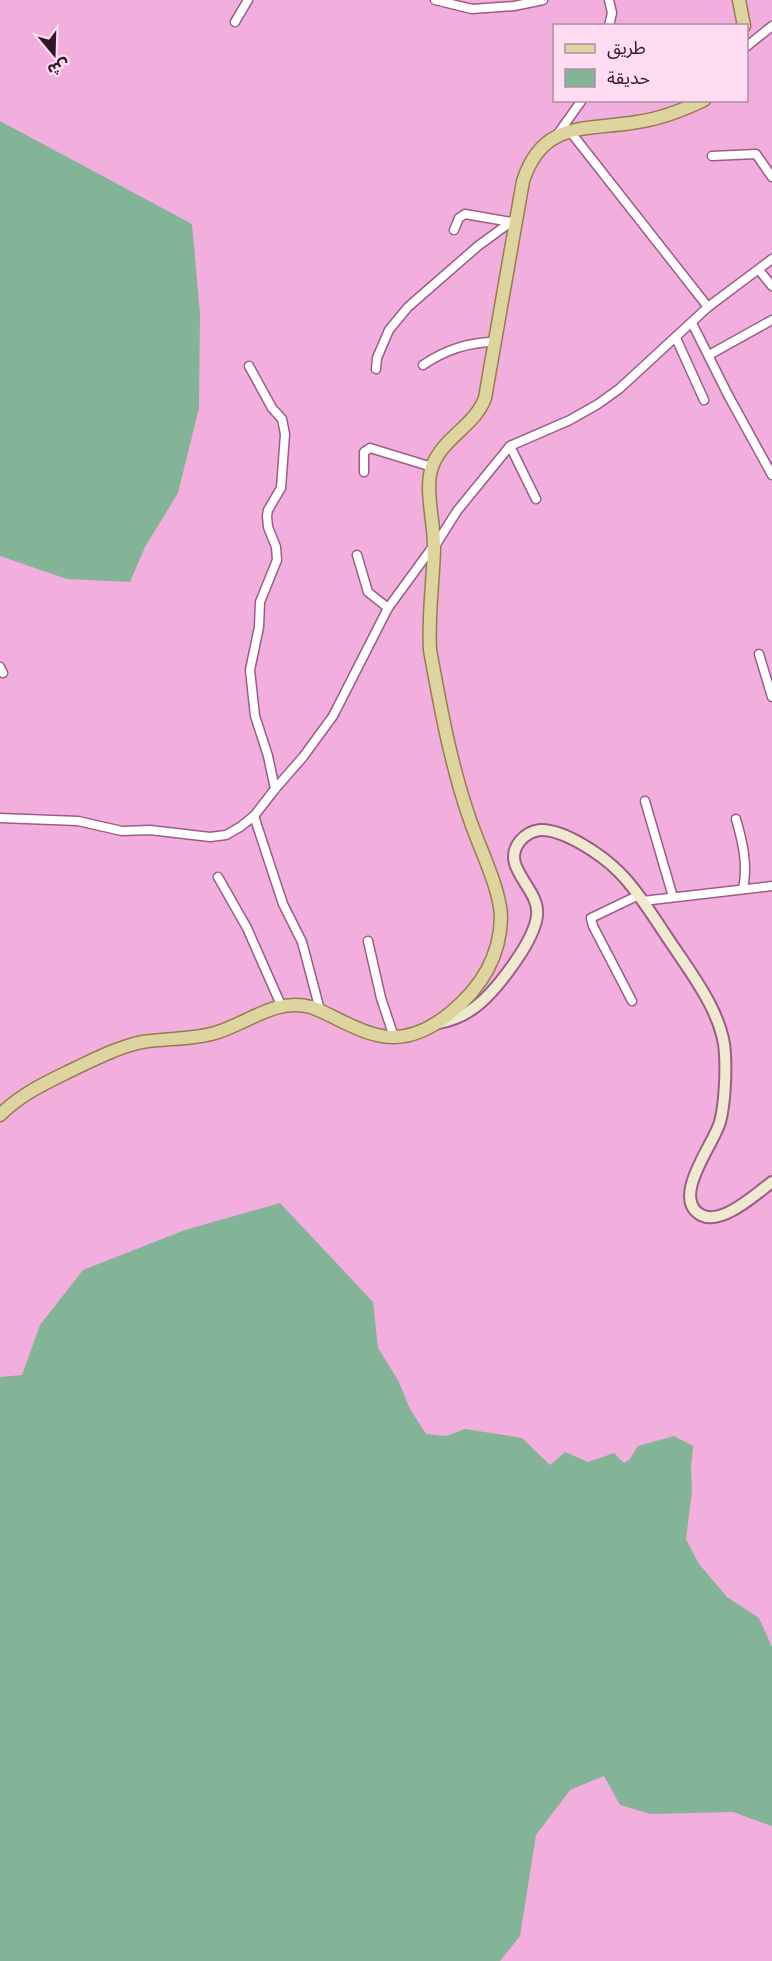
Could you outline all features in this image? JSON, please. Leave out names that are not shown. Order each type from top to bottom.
[{"type":"main road","points":[[738,0],[744,24]]},
{"type":"main road","points":[[437,1023],[474,991],[486,973],[496,951],[501,917],[497,896],[464,803],[438,692],[429,631],[434,547],[430,491],[432,467],[445,445],[477,412],[488,389],[513,221],[523,181],[538,151],[557,135],[569,130],[639,122],[663,116],[699,102]]},
{"type":"main road","points":[[0,1115],[12,1102],[29,1091],[112,1051],[146,1041],[206,1036],[281,1005],[301,1004],[378,1036],[394,1037],[414,1034],[437,1023],[461,1016],[483,1000],[518,958],[537,920],[538,910],[534,898],[513,858],[518,843],[526,835],[541,830],[578,842],[598,854],[617,870],[641,898],[697,984],[715,1017],[725,1052],[721,1120],[692,1183],[690,1201],[694,1209],[702,1215],[711,1217],[722,1215],[738,1208],[772,1182]]},
{"type":"street","points":[[235,22],[248,0]]},
{"type":"street","points":[[435,0],[465,8],[543,0]]},
{"type":"street","points":[[609,0],[612,14],[610,24]]},
{"type":"street","points":[[748,46],[772,26]]},
{"type":"street","points":[[557,135],[581,102]]},
{"type":"street","points":[[569,130],[708,308]]},
{"type":"street","points":[[712,156],[756,154],[772,177]]},
{"type":"street","points":[[454,230],[457,220],[463,214],[513,221]]},
{"type":"street","points":[[376,369],[377,358],[389,330],[408,307],[478,246],[513,221]]},
{"type":"street","points":[[0,818],[78,821],[122,831],[150,830],[210,837],[235,831],[254,816],[303,757],[333,716],[388,608],[434,547],[457,511],[510,446],[570,420],[598,404],[619,389],[708,308],[772,259]]},
{"type":"street","points":[[759,270],[772,286]]},
{"type":"street","points":[[709,355],[772,320]]},
{"type":"street","points":[[692,323],[772,476]]},
{"type":"street","points":[[676,338],[704,400]]},
{"type":"street","points":[[423,365],[457,348],[478,342],[495,342]]},
{"type":"street","points":[[249,366],[270,405],[282,419],[285,434],[281,488],[268,510],[267,520],[276,547],[277,560],[260,602],[259,627],[250,670],[255,716],[268,756],[275,789]]},
{"type":"street","points":[[510,446],[536,499]]},
{"type":"street","points":[[364,472],[364,452],[370,448],[432,467]]},
{"type":"street","points":[[357,555],[368,592],[388,608]]},
{"type":"street","points":[[759,654],[770,680],[772,697]]},
{"type":"street","points":[[645,801],[673,897]]},
{"type":"street","points":[[254,816],[283,904],[302,942],[320,1010]]},
{"type":"street","points":[[736,819],[746,867],[743,889]]},
{"type":"street","points":[[218,877],[247,928],[281,1005]]},
{"type":"street","points":[[632,1001],[591,918],[641,898],[673,897],[772,886]]},
{"type":"street","points":[[368,941],[381,998],[394,1037]]},
{"type":"green space","points":[[0,121],[192,224],[200,314],[199,408],[178,493],[145,547],[130,582],[67,579],[0,556]]},
{"type":"green space","points":[[280,1203],[373,1302],[378,1348],[398,1380],[410,1409],[426,1434],[446,1436],[465,1429],[522,1438],[550,1465],[565,1452],[588,1462],[614,1453],[624,1463],[629,1460],[638,1446],[674,1436],[693,1446],[692,1491],[686,1539],[699,1564],[727,1597],[759,1618],[772,1647],[772,1826],[733,1812],[651,1814],[620,1805],[604,1776],[570,1790],[536,1835],[520,1936],[500,1961],[0,1961],[0,1377],[22,1375],[40,1325],[83,1270],[185,1230]]}]
